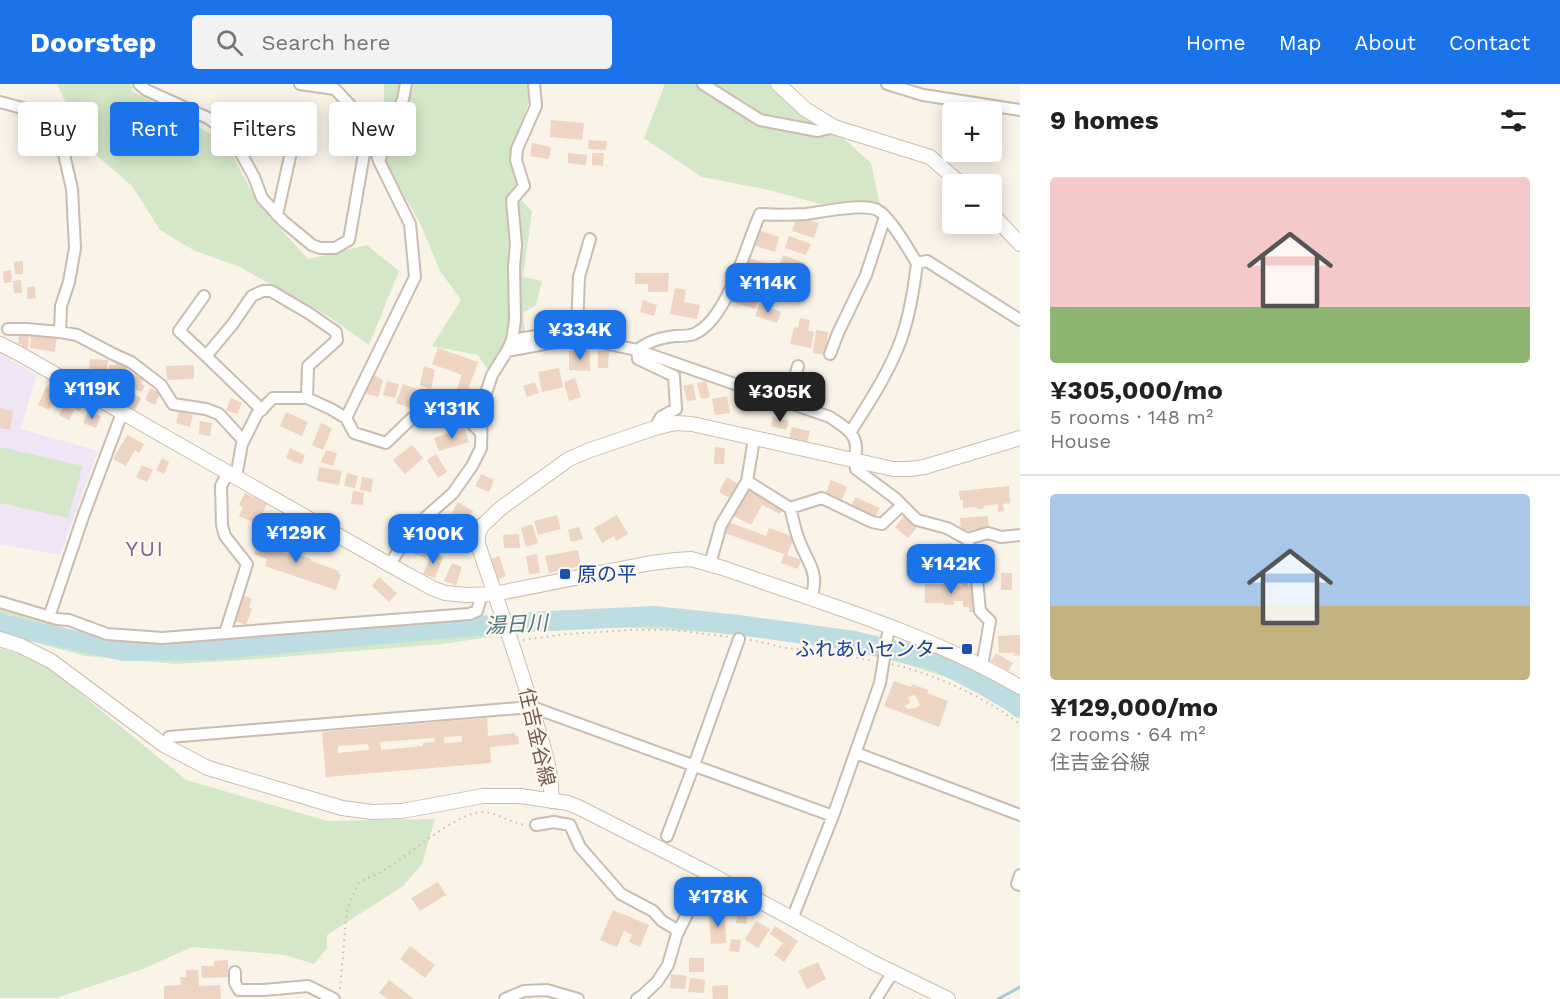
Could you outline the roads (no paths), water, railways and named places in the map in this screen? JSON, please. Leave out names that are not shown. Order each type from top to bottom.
[{"type":"main road","points":[[778,84],[805,109],[834,127],[930,157],[950,174]]},
{"type":"main road","points":[[1002,225],[1020,244]]},
{"type":"main road","points":[[3,346],[390,565],[444,593],[488,594],[659,562],[691,559],[811,599],[888,633],[946,649],[1020,687]]},
{"type":"main road","name":"住吉金谷線","points":[[948,999],[580,808],[551,801],[548,763],[511,638],[503,616],[488,594],[477,544],[478,534],[482,526],[501,508],[569,459],[675,423],[692,424],[892,469],[924,467],[1020,438]]},
{"type":"main road","points":[[0,639],[21,646],[51,661],[164,745],[208,768],[342,808],[372,812],[402,811],[483,796],[520,796],[551,801]]},
{"type":"street","points":[[139,84],[146,90],[211,120]]},
{"type":"street","points":[[300,84],[335,89],[347,102]]},
{"type":"street","points":[[379,161],[403,99],[406,84]]},
{"type":"street","points":[[390,565],[405,539],[453,493],[481,448],[482,405],[492,375],[512,340],[515,320],[516,245],[512,200],[524,186],[516,160],[517,149],[536,106],[534,84]]},
{"type":"street","points":[[702,84],[760,120],[818,131],[834,127]]},
{"type":"street","points":[[887,84],[923,95],[1020,110]]},
{"type":"street","points":[[0,102],[30,110],[64,154],[72,189],[75,248],[69,282],[61,306],[60,332]]},
{"type":"street","points":[[242,156],[262,198],[277,215],[312,245],[320,248],[335,248],[350,240],[363,156]]},
{"type":"street","points":[[277,215],[290,156]]},
{"type":"street","points":[[346,418],[416,277],[410,224],[377,156]]},
{"type":"street","points":[[637,350],[650,341],[693,335],[708,324],[724,303],[760,214],[778,216],[807,214],[853,207],[878,209],[917,263],[902,336],[885,376],[851,431]]},
{"type":"street","points":[[830,354],[866,275],[885,217]]},
{"type":"street","points":[[512,340],[577,329],[579,277],[590,239]]},
{"type":"street","points":[[917,263],[927,261],[1020,320]]},
{"type":"street","points":[[206,356],[252,296],[271,291],[336,332],[337,340],[308,366],[307,398]]},
{"type":"street","points":[[204,296],[179,332],[262,410]]},
{"type":"street","points":[[3,346],[4,326],[77,335],[131,362],[161,385],[173,404],[206,409],[219,414],[243,440]]},
{"type":"street","points":[[507,351],[555,342],[590,340],[637,350],[830,417],[851,431],[856,447],[854,461],[856,469],[895,498],[917,520],[947,528],[967,538],[988,533],[1001,537],[1020,535]]},
{"type":"street","points":[[637,350],[638,359],[674,376],[676,409],[661,417],[655,428]]},
{"type":"street","points":[[788,402],[798,366]]},
{"type":"street","points":[[225,633],[247,564],[225,536],[222,525],[221,486],[232,474],[243,440],[257,414],[273,398],[307,398],[346,418],[354,433],[386,443],[412,418],[456,407],[482,405]]},
{"type":"street","points":[[456,407],[481,433]]},
{"type":"street","points":[[50,617],[84,514],[122,413]]},
{"type":"street","points":[[710,564],[721,525],[747,481],[754,439]]},
{"type":"street","points":[[747,481],[790,508],[799,540],[813,571],[815,588],[811,599]]},
{"type":"street","points":[[790,508],[822,498],[872,522],[882,524],[902,505]]},
{"type":"street","points":[[967,538],[975,559],[980,611],[990,621],[982,666]]},
{"type":"street","points":[[0,602],[57,619],[69,620],[107,634],[162,638],[469,614],[477,611],[488,594]]},
{"type":"street","points":[[792,919],[833,816],[880,683],[888,633]]},
{"type":"street","points":[[667,836],[739,639]]},
{"type":"street","points":[[164,745],[169,737],[532,707],[833,816]]},
{"type":"street","points":[[856,753],[1020,815]]},
{"type":"street","points":[[536,825],[554,822],[570,825],[580,847],[621,894],[653,911],[662,921],[679,931]]},
{"type":"street","points":[[644,998],[668,965],[679,931],[708,873]]},
{"type":"street","points":[[1020,875],[1017,884],[1020,885]]},
{"type":"street","points":[[235,972],[235,983],[238,990],[308,986],[334,999]]},
{"type":"street","points":[[876,999],[893,972]]},
{"type":"street","points":[[505,999],[524,991],[547,990],[578,999]]},
{"type":"waterway","name":"湯日川","points":[[0,623],[124,651],[210,650],[448,628],[654,616],[854,641],[937,661],[980,683],[1020,708]]},
{"type":"waterway","points":[[998,999],[1020,987]]},
{"type":"place","name":"原の平","points":[[565,574]]},
{"type":"place","name":"ふれあいセンター","points":[[967,649]]},
{"type":"district","name":"YUI","points":[[145,548]]}]
